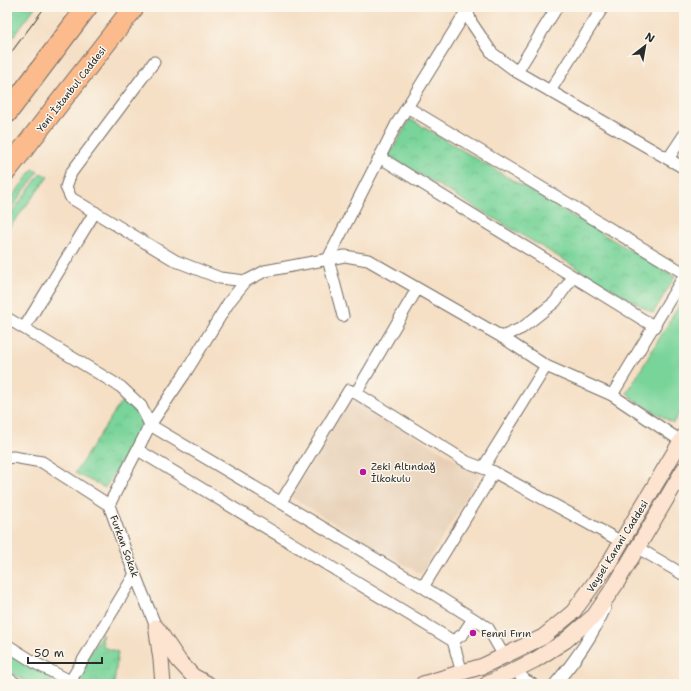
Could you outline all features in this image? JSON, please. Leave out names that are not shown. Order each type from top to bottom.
[{"type":"highway","points":[[7,113],[87,7]]},
{"type":"highway","name":"Yeni İstanbul Caddesi","points":[[7,170],[134,7]]},
{"type":"main road","name":"Veysel Karani Caddesi","points":[[423,684],[482,666],[504,656],[543,637],[573,612],[590,591],[622,542],[683,439]]},
{"type":"main road","name":"Veysel Karani Caddesi","points":[[487,684],[535,660],[565,641],[594,616],[616,584],[684,469]]},
{"type":"main road","points":[[156,628],[163,684]]},
{"type":"main road","points":[[156,628],[179,661],[193,676],[208,684]]},
{"type":"street","points":[[518,72],[557,7]]},
{"type":"street","points":[[550,91],[603,7]]},
{"type":"street","points":[[466,8],[471,22],[492,53],[518,72],[684,168]]},
{"type":"street","points":[[343,316],[328,259],[381,158],[396,125],[466,8]]},
{"type":"street","points":[[154,62],[71,173],[66,187],[71,198],[176,261],[220,278],[246,281]]},
{"type":"street","points":[[407,107],[684,274],[654,327],[612,395]]},
{"type":"street","points":[[668,159],[684,135]]},
{"type":"street","points":[[381,158],[654,327]]},
{"type":"street","points":[[24,328],[95,212]]},
{"type":"street","points":[[109,504],[150,426],[184,375],[229,302],[246,281],[264,271],[345,256],[368,260],[502,337],[546,366],[612,395],[683,439]]},
{"type":"street","points":[[502,337],[522,328],[555,302],[573,277]]},
{"type":"street","points":[[356,393],[417,289]]},
{"type":"street","points":[[7,318],[121,387],[141,406],[150,426],[424,587],[488,628],[504,656]]},
{"type":"street","points":[[482,468],[546,366]]},
{"type":"street","points":[[281,502],[349,390],[467,462],[494,472],[622,542]]},
{"type":"street","points":[[138,450],[453,640],[462,672]]},
{"type":"street","name":"Furkan Sokak","points":[[7,458],[13,457],[42,462],[109,504],[156,628]]},
{"type":"street","points":[[424,587],[494,472]]},
{"type":"street","points":[[638,548],[684,574]]},
{"type":"street","points":[[7,645],[37,664],[74,682],[135,574]]},
{"type":"street","points":[[554,684],[568,668],[594,632],[616,584]]},
{"type":"street","points":[[453,640],[463,634],[473,619]]},
{"type":"street","points":[[515,670],[525,680],[532,684]]},
{"type":"street","points":[[7,678],[17,684]]},
{"type":"shaded area","name":"Zeki Altındağ İlkokulu","points":[[350,397],[480,474],[421,574],[291,497]]},
{"type":"green space","points":[[7,7],[35,7],[7,45]]},
{"type":"green space","points":[[410,119],[675,277],[653,313],[389,156]]},
{"type":"green space","points":[[33,169],[38,172],[7,214],[7,204]]},
{"type":"green space","points":[[41,173],[48,177],[7,231],[7,219]]},
{"type":"green space","points":[[684,297],[684,406],[673,423],[633,399],[627,393]]},
{"type":"green space","points":[[123,399],[139,415],[141,430],[105,488],[75,473]]},
{"type":"green space","points":[[102,634],[103,647],[118,652],[114,684],[87,684],[76,677]]},
{"type":"green space","points":[[7,649],[58,679],[43,684],[37,684],[20,678],[7,670]]},
{"type":"tram line","points":[[7,58],[45,7]]},
{"type":"place","name":"Zeki Altındağ İlkokulu","points":[[363,472]]},
{"type":"place","name":"Fenni Fırın","points":[[473,633]]}]
